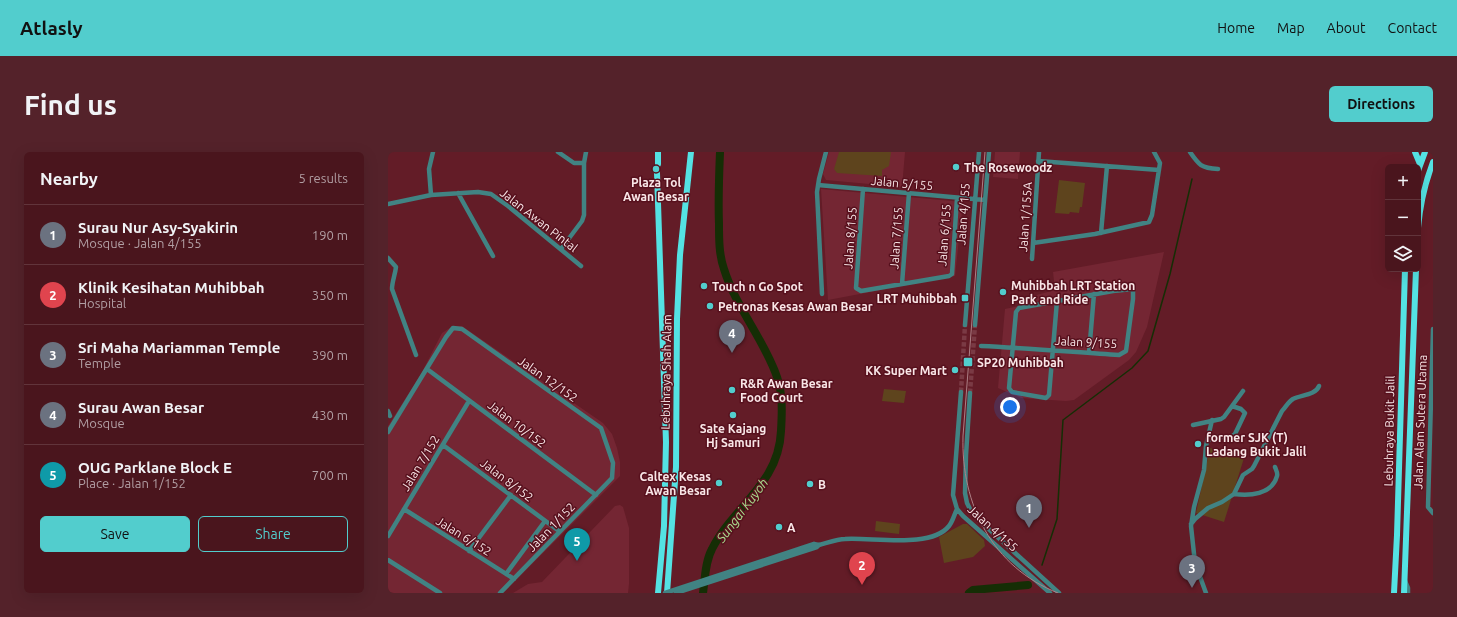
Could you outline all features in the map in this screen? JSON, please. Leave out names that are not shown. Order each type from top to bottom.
[{"type":"highway","points":[[658,152],[658,164]]},
{"type":"highway","name":"Lebuhraya Shah Alam","points":[[666,593],[676,467],[677,319],[680,255],[691,152]]},
{"type":"highway","points":[[1415,152],[1420,164]]},
{"type":"highway","points":[[1420,164],[1425,152]]},
{"type":"highway","points":[[1421,203],[1433,162]]},
{"type":"highway","name":"Lebuhraya Shah Alam","points":[[657,173],[666,442],[664,526],[658,593]]},
{"type":"highway","name":"Lebuhraya Bukit Jalil","points":[[1394,593],[1405,272]]},
{"type":"highway","name":"Lebuhraya Bukit Jalil","points":[[1404,593],[1416,272]]},
{"type":"street","points":[[431,195],[429,169],[433,152]]},
{"type":"street","points":[[558,152],[574,163],[584,163]]},
{"type":"street","points":[[561,249],[582,221],[584,215],[584,163],[586,152]]},
{"type":"street","points":[[822,294],[817,192],[826,152]]},
{"type":"street","name":"Jalan 4/155","points":[[965,325],[979,152]]},
{"type":"street","name":"Jalan 4/155","points":[[975,324],[989,152]]},
{"type":"street","name":"Jalan 1/155A","points":[[1032,259],[1039,152]]},
{"type":"street","points":[[1033,244],[1101,233],[1146,223],[1151,219],[1152,215],[1159,170],[1159,160],[1154,152]]},
{"type":"street","points":[[1190,152],[1196,161],[1203,167],[1218,169]]},
{"type":"street","points":[[1038,162],[1159,170]]},
{"type":"street","points":[[1101,233],[1107,166]]},
{"type":"street","name":"Jalan 5/155","points":[[818,185],[985,200]]},
{"type":"street","name":"Jalan 8/155","points":[[863,189],[856,288],[861,291],[902,284]]},
{"type":"street","name":"Jalan Awan Pintal","points":[[388,204],[431,195],[478,192],[491,194],[508,206],[581,266]]},
{"type":"street","points":[[458,193],[493,256]]},
{"type":"street","name":"Jalan 7/155","points":[[902,284],[909,193]]},
{"type":"street","name":"Jalan 6/155","points":[[902,284],[949,276],[952,274],[957,198]]},
{"type":"street","points":[[388,258],[396,267],[392,289],[416,355]]},
{"type":"street","name":"Jalan 9/155","points":[[981,346],[1119,355],[1126,350],[1134,290],[1132,288],[1094,294],[1017,309],[1012,348]]},
{"type":"street","points":[[1089,353],[1094,294]]},
{"type":"street","points":[[1012,348],[1010,391],[1048,397],[1057,301]]},
{"type":"street","name":"Jalan 12/152","points":[[426,369],[453,328],[462,330],[601,428],[613,463],[613,473]]},
{"type":"street","name":"Jalan Alam Sutera Utama","points":[[1433,330],[1428,507],[1433,513]]},
{"type":"street","points":[[388,432],[426,369]]},
{"type":"street","name":"Jalan 10/152","points":[[426,369],[596,495]]},
{"type":"street","points":[[1191,524],[1194,519],[1208,508],[1234,494],[1243,475],[1254,466],[1282,411],[1288,403],[1316,391],[1319,386]]},
{"type":"street","points":[[1193,425],[1224,417],[1243,391]]},
{"type":"street","name":"Jalan 4/155","points":[[961,392],[953,492],[957,509],[1050,593]]},
{"type":"street","name":"Jalan 4/155","points":[[970,392],[966,455],[967,503],[971,511],[980,521],[1059,593]]},
{"type":"street","name":"Jalan 7/152","points":[[388,536],[469,401]]},
{"type":"street","points":[[1208,440],[1218,437],[1232,437],[1235,434],[1245,413],[1241,409],[1232,406]]},
{"type":"street","points":[[1206,593],[1195,563],[1190,530],[1194,507],[1204,470],[1212,420]]},
{"type":"street","name":"Jalan 8/152","points":[[443,445],[559,532]]},
{"type":"street","points":[[1234,494],[1251,495],[1265,491],[1277,477],[1276,467]]},
{"type":"street","name":"Jalan 1/152","points":[[500,593],[596,495],[612,478],[613,473]]},
{"type":"street","points":[[469,550],[511,496]]},
{"type":"street","name":"Jalan 6/152","points":[[404,509],[514,579]]},
{"type":"street","points":[[666,593],[816,545],[844,538],[918,540],[930,537],[948,527],[957,509]]},
{"type":"street","points":[[506,574],[545,520]]},
{"type":"street","points":[[676,593],[816,545]]},
{"type":"street","points":[[388,560],[440,593]]},
{"type":"street","points":[[1404,580],[1408,588],[1408,593]]},
{"type":"shaded area","points":[[829,152],[905,152],[902,187],[826,180],[823,174]]},
{"type":"shaded area","points":[[839,152],[891,152],[889,166],[882,170],[882,176],[837,173],[834,169]]},
{"type":"shaded area","points":[[995,152],[1020,152],[1018,179],[993,177]]},
{"type":"shaded area","points":[[1059,180],[1085,183],[1082,207],[1080,207],[1079,213],[1055,213]]},
{"type":"shaded area","points":[[821,189],[963,202],[955,276],[828,300]]},
{"type":"shaded area","points":[[1164,252],[1147,327],[1136,352],[1129,360],[1074,400],[1066,401],[1021,398],[998,388],[1005,309],[1024,305],[1033,296],[1055,290],[1053,272]]},
{"type":"shaded area","points":[[453,326],[462,326],[603,423],[612,434],[617,448],[620,462],[620,476],[503,593],[388,593],[388,426],[421,374],[442,333]]},
{"type":"shaded area","points":[[884,389],[906,391],[904,403],[882,401]]},
{"type":"shaded area","points":[[1210,448],[1244,458],[1224,522],[1196,513]]},
{"type":"shaded area","points":[[620,505],[623,507],[629,528],[628,593],[513,593],[528,584],[542,582],[615,506]]},
{"type":"shaded area","points":[[876,521],[900,524],[899,534],[875,531]]},
{"type":"shaded area","points":[[963,524],[967,524],[984,540],[985,546],[973,557],[944,563],[939,537]]},
{"type":"waterway","name":"Sungai Kuyoh","points":[[703,593],[707,565],[712,549],[731,520],[764,481],[772,466],[778,450],[782,418],[782,404],[777,377],[765,350],[729,283],[722,264],[719,235],[720,152]]},
{"type":"waterway","points":[[1042,565],[1057,519],[1063,420],[1132,368],[1148,351],[1170,274],[1192,179]]},
{"type":"waterway","points":[[969,593],[973,590],[1028,585]]},
{"type":"tunnel","points":[[961,392],[965,325]]},
{"type":"tunnel","points":[[970,393],[975,325]]},
{"type":"tram line","points":[[985,152],[963,436],[964,461],[968,486],[975,509],[985,530],[998,550],[1015,567],[1035,582],[1058,593]]},
{"type":"place","name":"The Rosewoodz","points":[[956,167]]},
{"type":"place","name":"Plaza Tol Awan Besar","points":[[656,169]]},
{"type":"place","name":"Touch n Go Spot","points":[[704,286]]},
{"type":"place","name":"Muhibbah LRT Station Park and Ride","points":[[1003,292]]},
{"type":"place","name":"LRT Muhibbah","points":[[965,298]]},
{"type":"place","name":"Petronas Kesas Awan Besar","points":[[710,306]]},
{"type":"place","name":"Surau Awan Besar","points":[[732,353]]},
{"type":"place","name":"SP20 Muhibbah","points":[[968,362]]},
{"type":"place","name":"KK Super Mart","points":[[955,370]]},
{"type":"place","name":"R&R Awan Besar Food Court","points":[[732,390]]},
{"type":"place","name":"Sate Kajang Hj Samuri","points":[[733,415]]},
{"type":"place","name":"former SJK (T) Ladang Bukit Jalil","points":[[1198,444]]},
{"type":"place","name":"Caltex Kesas Awan Besar","points":[[719,483]]},
{"type":"place","name":"B","points":[[810,484]]},
{"type":"place","name":"A","points":[[779,527]]},
{"type":"place","name":"Surau Nur Asy-Syakirin","points":[[1029,528]]},
{"type":"place","name":"OUG Parklane Block E","points":[[577,561]]},
{"type":"place","name":"Klinik Kesihatan Muhibbah","points":[[862,585]]},
{"type":"place","name":"Sri Maha Mariamman Temple","points":[[1192,588]]}]
